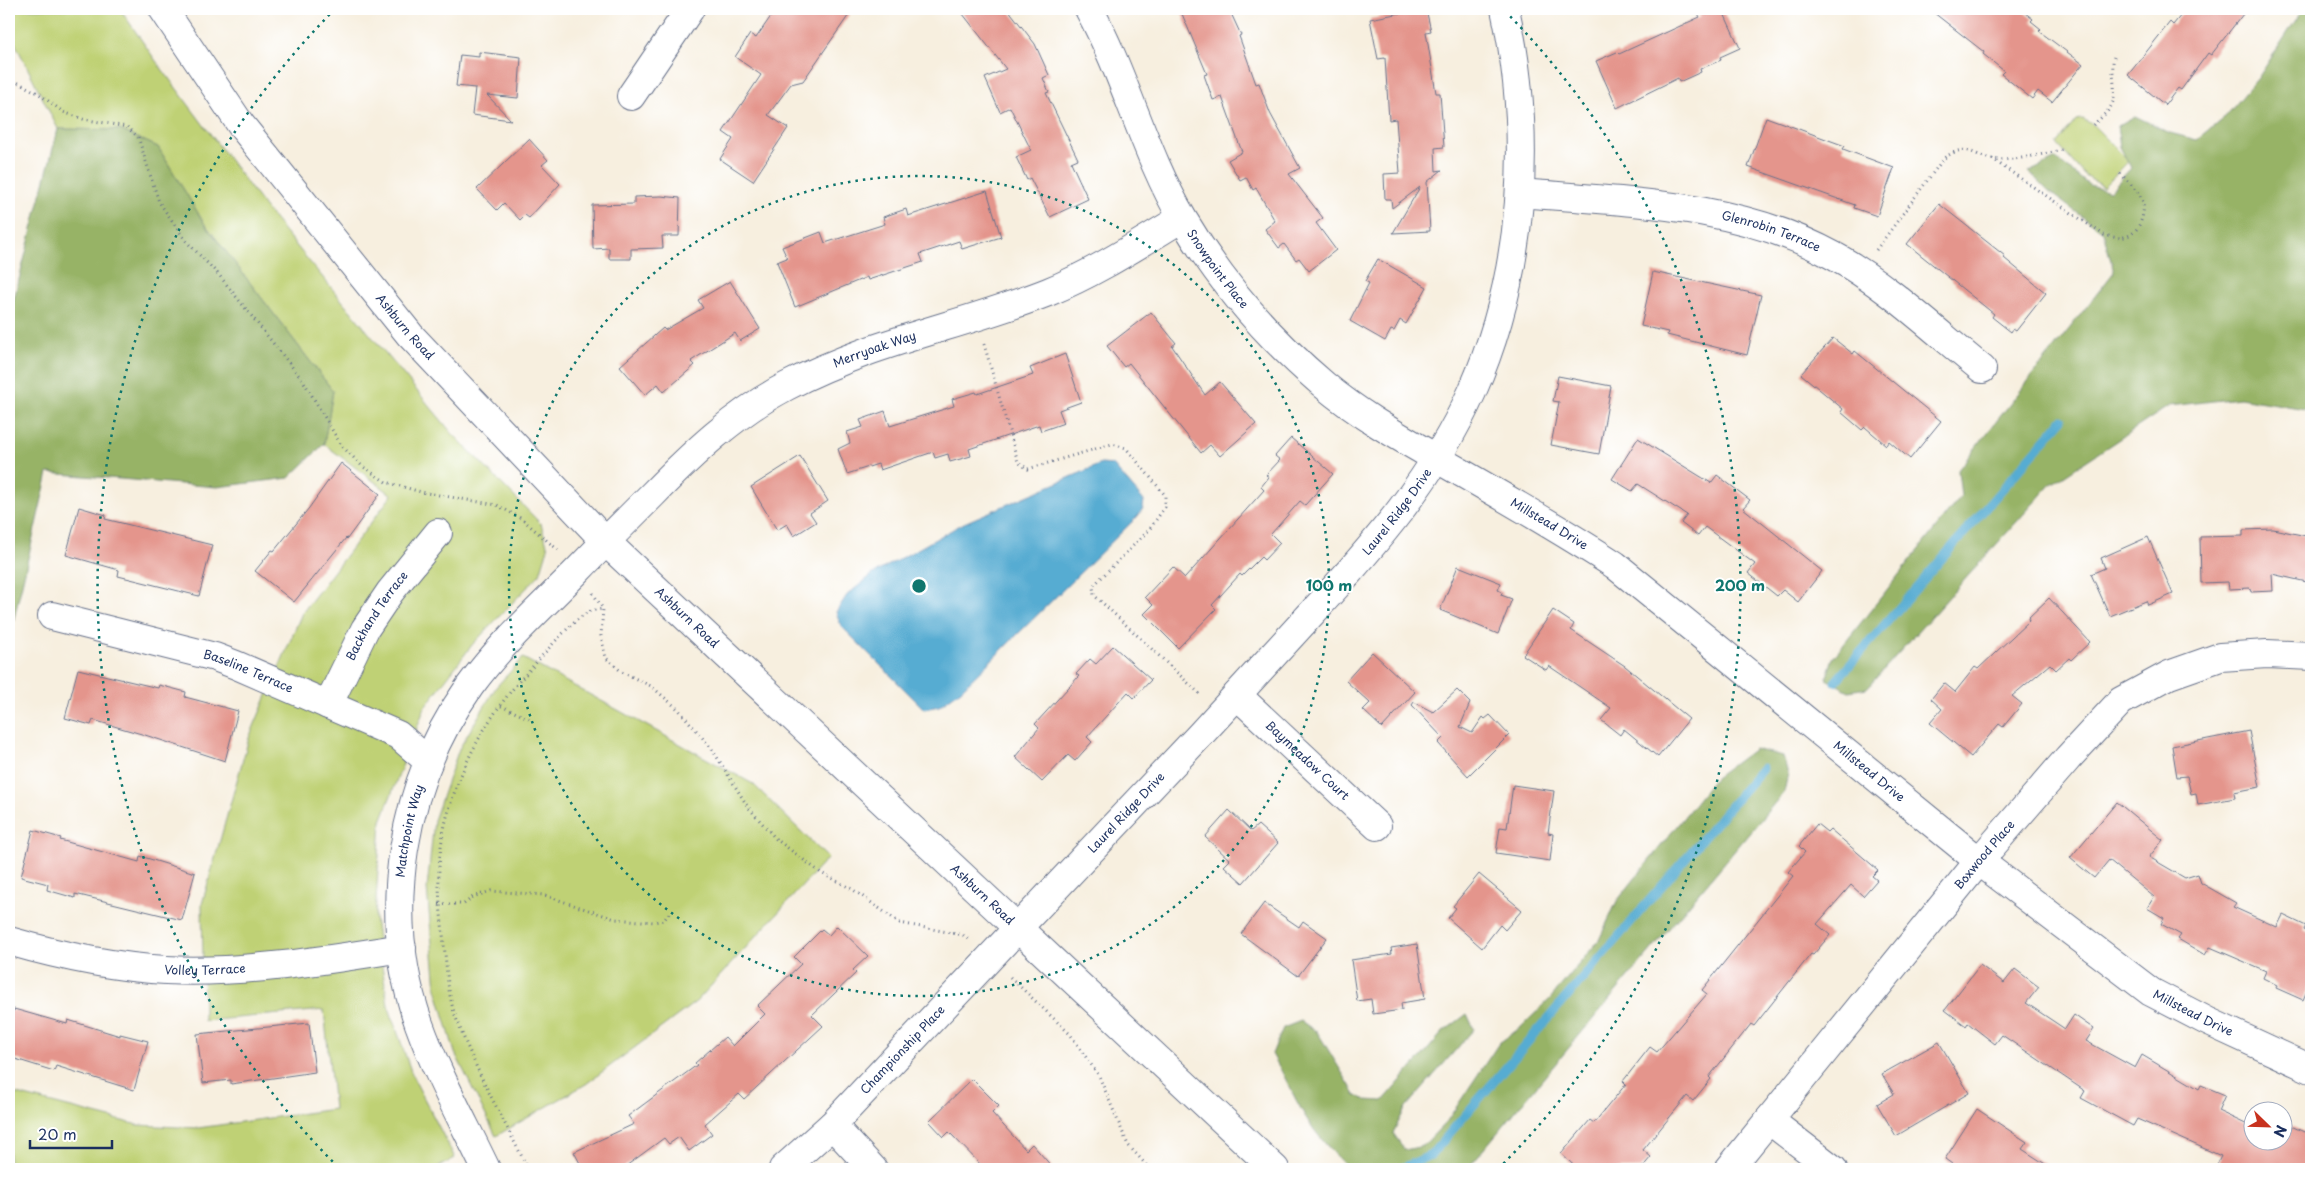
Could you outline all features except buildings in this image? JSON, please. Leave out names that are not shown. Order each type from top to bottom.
[{"type":"street","name":"Ashburn Road","points":[[163,9],[241,125],[410,335],[605,541],[1275,1169]]},
{"type":"street","points":[[631,96],[690,9]]},
{"type":"street","name":"Snowpoint Place","points":[[1090,9],[1120,74],[1151,156],[1182,218],[1234,293],[1263,327],[1325,386],[1357,410],[1436,458]]},
{"type":"street","name":"Laurel Ridge Drive","points":[[1018,928],[1229,704],[1371,548],[1406,504],[1436,458],[1472,392],[1496,326],[1512,257],[1520,193],[1522,130],[1519,87],[1505,9]]},
{"type":"street","name":"Glenrobin Terrace","points":[[1520,193],[1646,202],[1751,222],[1798,238],[1835,256],[1869,278],[1982,369]]},
{"type":"street","name":"Merryoak Way","points":[[605,541],[702,444],[741,414],[782,388],[855,355],[1051,291],[1087,274],[1182,218]]},
{"type":"street","name":"Millstead Drive","points":[[1436,458],[1568,534],[1654,594],[1978,861],[2151,992],[2207,1022],[2311,1069]]},
{"type":"street","name":"Backhand Terrace","points":[[328,704],[365,629],[390,592],[438,533]]},
{"type":"street","name":"Matchpoint Way","points":[[486,1169],[434,1064],[418,1022],[407,982],[402,948],[400,887],[406,836],[428,761],[449,719],[475,679],[491,659],[605,541]]},
{"type":"street","name":"Baseline Terrace","points":[[52,616],[215,657],[398,735],[428,761]]},
{"type":"street","name":"Boxwood Place","points":[[1729,1169],[1978,861],[2068,758],[2122,701],[2169,675],[2220,657],[2267,654],[2311,656]]},
{"type":"street","name":"Baymeadow Court","points":[[1229,704],[1377,826]]},
{"type":"street","name":"Championship Place","points":[[783,1169],[832,1125],[1018,928]]},
{"type":"street","name":"Volley Terrace","points":[[9,941],[55,954],[99,963],[167,970],[234,969],[402,948]]},
{"type":"street","points":[[1769,1120],[1833,1169]]},
{"type":"street","points":[[832,1125],[873,1169]]},
{"type":"path","points":[[2093,125],[2112,106],[2115,95],[2112,66],[2114,56]]},
{"type":"path","points":[[9,78],[38,93],[63,112],[83,119],[127,126],[138,137],[159,202],[186,241],[220,275],[304,382],[341,445],[362,466],[386,482],[421,492],[497,505],[522,519],[579,568],[603,609],[601,636],[606,658],[622,672],[651,686],[679,710],[712,748],[748,807],[776,839],[822,872],[852,889],[900,923],[963,935],[990,958],[1070,1034],[1099,1076],[1128,1145],[1150,1169]]},
{"type":"path","points":[[1876,250],[1944,158],[1954,152],[1969,150],[1992,159],[2104,236],[2122,238],[2132,234],[2142,220],[2142,202],[2134,187],[2118,172]]},
{"type":"path","points":[[1992,159],[2025,157],[2062,150]]},
{"type":"path","points":[[984,344],[1018,462],[1028,469],[1112,444],[1126,448],[1164,495],[1165,507],[1149,530],[1093,586],[1094,595],[1229,704]]},
{"type":"path","points":[[528,1169],[467,1046],[454,1011],[448,986],[439,904],[439,868],[446,815],[461,777],[486,725],[516,685],[565,633],[588,612],[603,609]]},
{"type":"path","points":[[501,706],[532,720]]},
{"type":"path","points":[[439,904],[464,904],[473,897],[491,891],[544,895],[615,919],[654,922],[664,920],[671,912]]},
{"type":"green space","points":[[9,9],[120,9],[156,61],[270,214],[452,433],[541,524],[548,548],[540,574],[472,645],[425,707],[381,821],[375,918],[388,1005],[413,1077],[455,1158],[435,1169],[9,1169],[9,1092],[138,1125],[198,1128],[334,1109],[324,1010],[204,1021],[202,904],[249,738],[302,613],[392,495],[324,444],[333,391],[204,223],[158,147],[120,130],[58,129],[9,31]]},
{"type":"green space","points":[[2303,9],[2311,9],[2311,410],[2240,398],[2169,406],[2050,485],[1867,688],[1849,691],[1826,679],[1833,658],[1961,496],[1958,470],[2114,272],[2103,232],[2049,192],[2029,172],[2056,159],[2089,185],[2110,191],[2131,168],[2120,147],[2117,126],[2135,116],[2170,133],[2197,140],[2226,116],[2258,78]]},
{"type":"green space","points":[[2083,119],[2093,125],[2129,161],[2103,187],[2084,175],[2057,144],[2076,120]]},
{"type":"green space","points":[[58,129],[120,130],[158,147],[204,223],[333,391],[324,444],[289,478],[217,487],[48,473],[9,640],[9,318]]},
{"type":"green space","points":[[523,658],[753,784],[828,858],[697,1001],[586,1084],[496,1136],[455,1053],[436,988],[427,889],[434,820],[459,749],[496,687]]},
{"type":"green space","points":[[1754,749],[1783,756],[1788,774],[1784,792],[1467,1169],[1350,1169],[1309,1123],[1272,1054],[1283,1028],[1301,1021],[1318,1033],[1355,1094],[1365,1100],[1383,1101],[1443,1032],[1467,1014],[1474,1029],[1406,1107],[1393,1133],[1405,1150],[1423,1146],[1447,1121],[1499,1043],[1520,1028],[1550,999],[1599,940],[1617,901],[1715,778]]},
{"type":"water","points":[[1101,464],[1113,465],[1144,501],[1143,508],[1138,516],[961,690],[939,706],[924,709],[841,626],[836,612],[847,595],[873,574],[964,523]]},
{"type":"waterway","points":[[1835,682],[2062,420]]},
{"type":"waterway","points":[[1400,1169],[1431,1155],[1763,768]]}]
